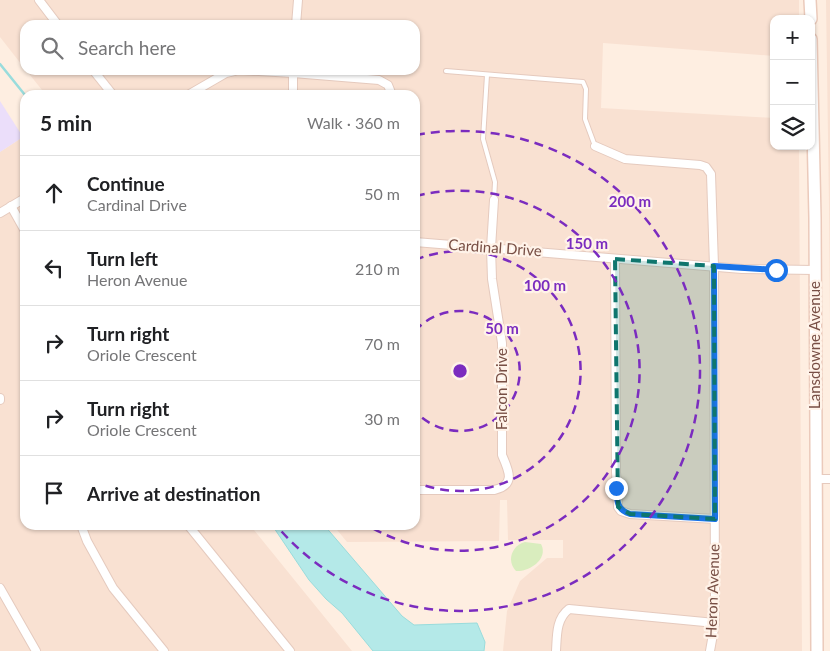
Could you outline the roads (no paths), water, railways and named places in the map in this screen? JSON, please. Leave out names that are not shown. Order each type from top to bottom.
[{"type":"main road","points":[[810,0],[811,15]]},
{"type":"main road","name":"Lansdowne Avenue","points":[[811,60],[815,218],[817,651]]},
{"type":"street","points":[[38,0],[54,20]]},
{"type":"street","points":[[296,20],[298,0]]},
{"type":"street","points":[[97,75],[109,90]]},
{"type":"street","points":[[197,90],[223,75]]},
{"type":"street","points":[[293,75],[293,90]]},
{"type":"street","points":[[331,75],[379,80],[388,85],[390,90]]},
{"type":"street","name":"Heron Avenue","points":[[595,146],[625,159],[700,164],[710,171],[713,185],[715,519],[714,623],[710,651]]},
{"type":"street","name":"Falcon Drive","points":[[420,490],[494,490],[504,487],[509,478],[509,471],[502,455],[502,343],[492,279],[491,248],[494,200]]},
{"type":"street","points":[[0,213],[20,201]]},
{"type":"street","points":[[11,206],[20,222]]},
{"type":"street","name":"Cardinal Drive","points":[[420,242],[753,269],[815,270]]},
{"type":"street","points":[[615,258],[616,472],[618,507],[630,514],[715,519]]},
{"type":"street","points":[[816,479],[830,479]]},
{"type":"street","points":[[83,530],[113,588],[164,651]]},
{"type":"street","points":[[192,530],[290,651]]},
{"type":"street","points":[[0,588],[36,651]]},
{"type":"street","points":[[556,651],[559,619],[568,609],[714,623]]},
{"type":"lane","points":[[446,71],[583,82],[586,89],[585,119],[595,146]]},
{"type":"lane","points":[[487,74],[483,139],[495,182],[494,200]]},
{"type":"water","points":[[275,530],[328,530],[402,616],[414,625],[477,623],[485,642],[484,651],[373,651],[342,613],[309,580]]},
{"type":"waterway","points":[[0,64],[21,90]]}]
